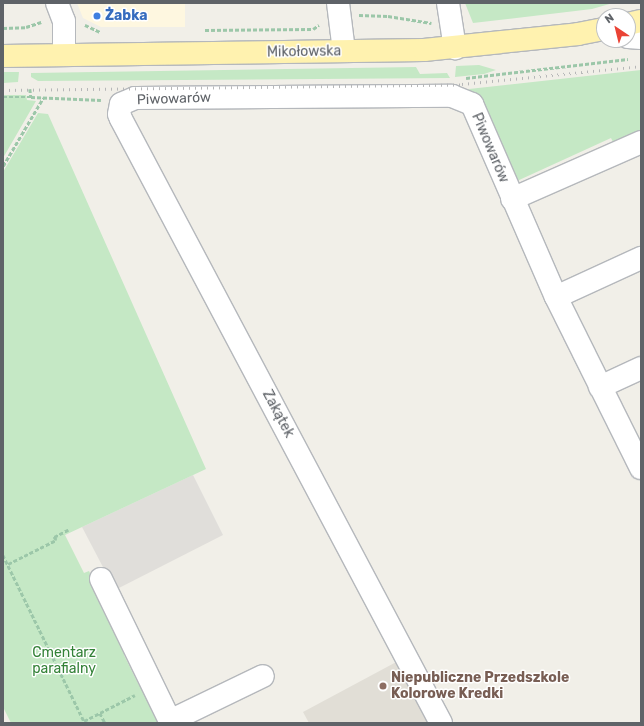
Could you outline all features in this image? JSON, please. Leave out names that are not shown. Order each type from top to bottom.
[{"type":"main road","name":"Mikołowska","points":[[3,56],[455,48],[578,34],[596,31]]},
{"type":"street","points":[[339,6],[344,51]]},
{"type":"street","points":[[60,12],[64,55]]},
{"type":"street","points":[[450,12],[455,48]]},
{"type":"street","points":[[578,34],[596,35]]},
{"type":"street","name":"Piwowarów","points":[[121,104],[135,98],[452,96],[472,104],[512,199],[556,297],[641,468]]},
{"type":"street","name":"Zakątek","points":[[121,104],[121,119],[441,723]]},
{"type":"street","points":[[512,199],[641,142]]},
{"type":"street","points":[[556,297],[641,258]]},
{"type":"street","points":[[600,387],[641,368]]},
{"type":"street","points":[[101,579],[171,722],[263,676]]},
{"type":"path","points":[[204,30],[313,29],[320,24],[326,14],[339,6],[350,4],[357,15],[388,16],[423,23],[450,12]]},
{"type":"path","points":[[3,28],[26,27],[43,21],[60,12],[98,32],[106,32]]},
{"type":"path","points":[[460,78],[489,78],[634,59]]},
{"type":"path","points":[[30,89],[31,97]]},
{"type":"path","points":[[3,97],[107,100],[121,104]]},
{"type":"path","points":[[3,166],[43,98]]},
{"type":"path","points":[[8,564],[56,540],[54,537],[68,530]]},
{"type":"path","points":[[3,555],[85,722],[135,695],[133,690]]},
{"type":"path","points":[[100,713],[105,723]]},
{"type":"shaded area","points":[[77,3],[185,3],[185,27],[101,27],[83,18]]},
{"type":"shaded area","points":[[193,475],[223,535],[115,590],[82,527]]},
{"type":"shaded area","name":"Niepubliczne Przedszkole Kolorowe Kredki","points":[[400,660],[433,723],[309,723],[303,712]]},
{"type":"green space","points":[[465,3],[613,3],[592,9],[473,23]]},
{"type":"green space","points":[[479,65],[496,70],[484,74],[455,77],[456,66]]},
{"type":"green space","points":[[416,67],[420,74],[447,73],[450,78],[38,81],[31,77],[31,73]]},
{"type":"green space","points":[[641,70],[641,130],[613,142],[611,138],[517,181],[469,89]]},
{"type":"green space","points":[[3,72],[19,72],[18,82],[3,83]]},
{"type":"green space","points":[[3,95],[26,95],[27,100],[36,101],[3,158]]},
{"type":"green space","name":"Cmentarz parafialny","points":[[38,113],[48,114],[206,469],[65,535],[84,573],[89,571],[129,652],[124,655],[139,685],[144,682],[165,723],[11,723],[3,707],[3,172]]},
{"type":"railway","points":[[3,90],[462,84],[641,66]]},
{"type":"place","name":"Żabka","points":[[97,16]]},
{"type":"place","name":"Niepubliczne Przedszkole Kolorowe Kredki","points":[[383,686]]}]
